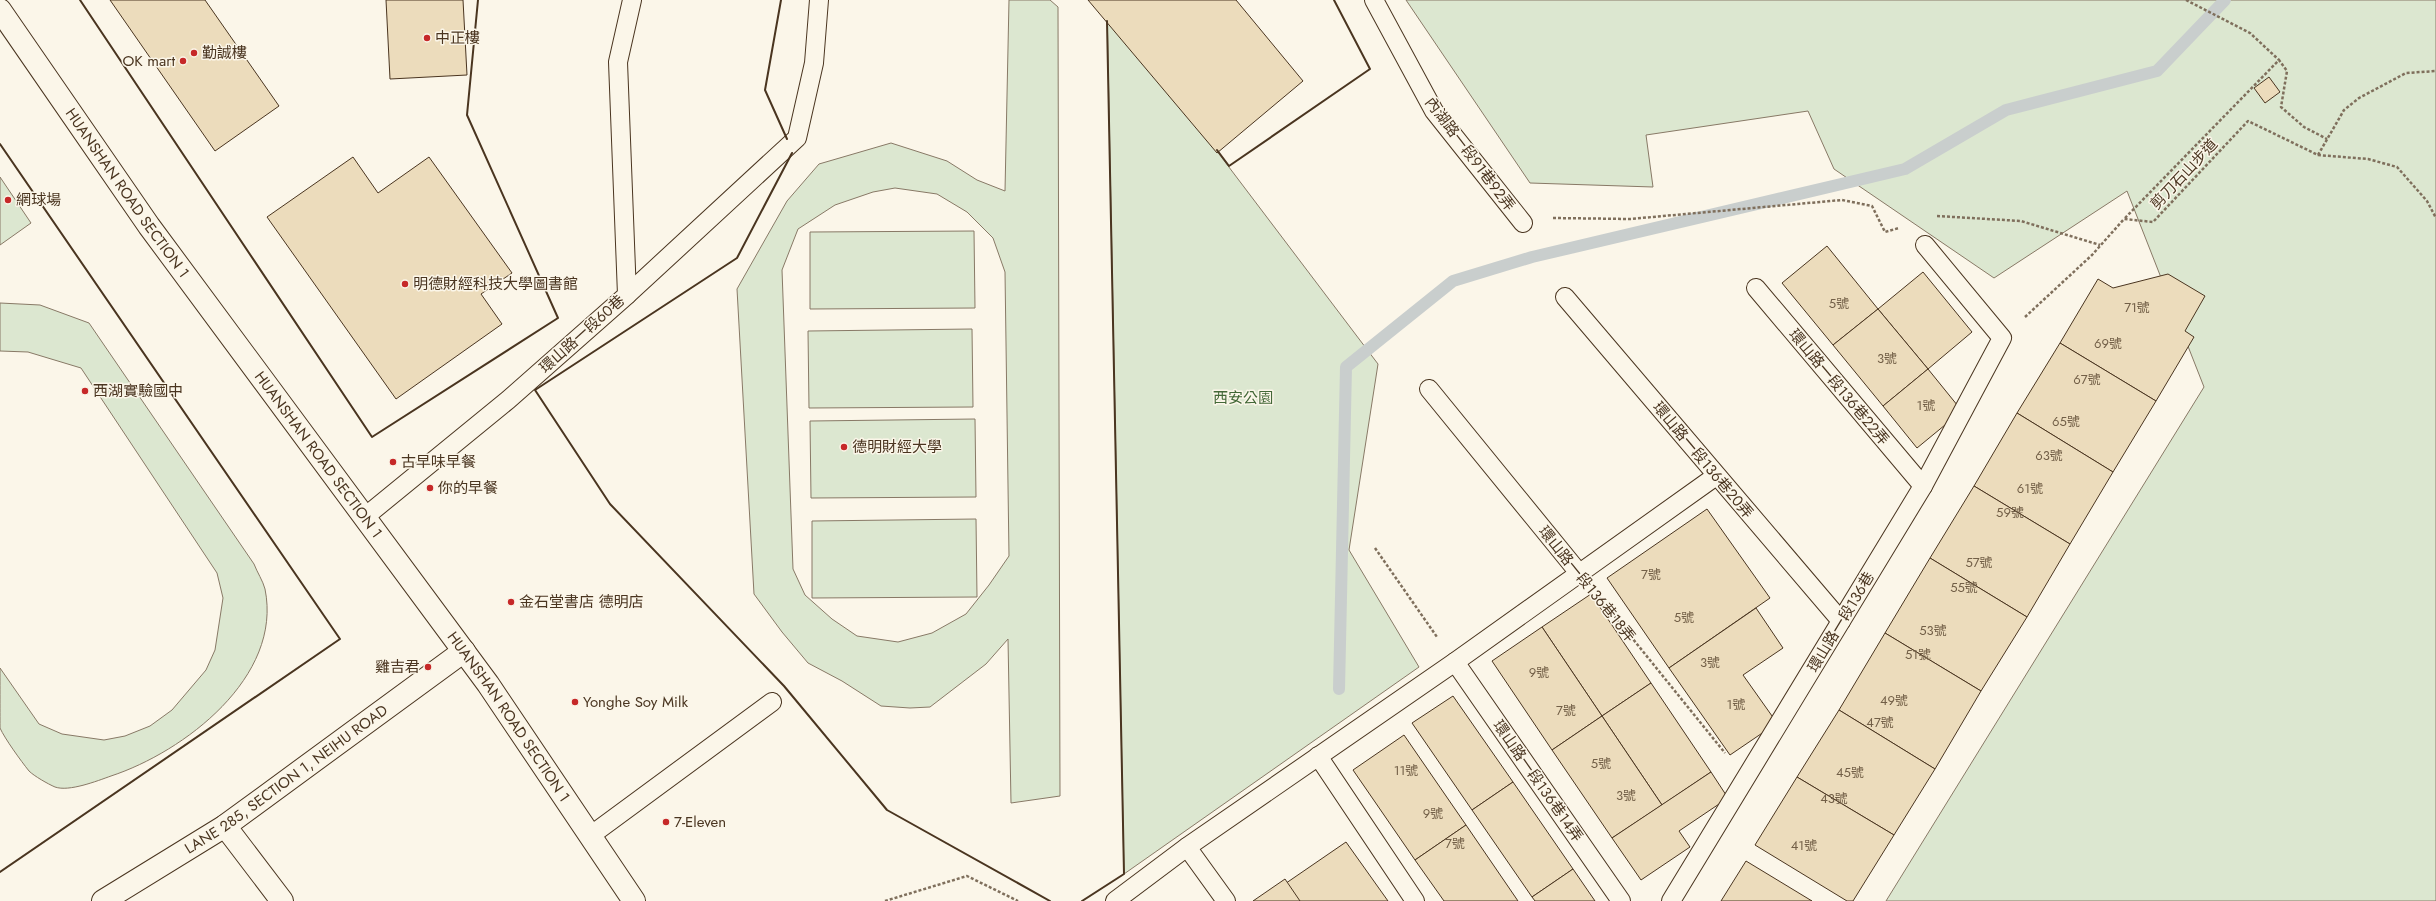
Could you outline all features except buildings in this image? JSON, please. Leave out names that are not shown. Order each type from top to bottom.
[{"type":"street","name":"HUANSHAN ROAD SECTION 1","points":[[0,10],[149,226],[366,516],[464,651],[634,901]]},
{"type":"street","name":"LANE 285, SECTION 1, NEIHU ROAD","points":[[103,901],[225,826],[464,651]]},
{"type":"street","points":[[225,826],[282,901]]},
{"type":"lane","name":"環山路一段60巷","points":[[366,516],[508,400],[627,295],[618,62],[632,0]]},
{"type":"lane","points":[[627,295],[797,138],[814,63],[819,0]]},
{"type":"lane","name":"內湖路一段91巷92弄","points":[[1374,0],[1434,112],[1522,222]]},
{"type":"lane","points":[[1925,245],[2002,338]]},
{"type":"lane","name":"環山路一段136巷22弄","points":[[1756,288],[1922,486]]},
{"type":"lane","name":"環山路一段136巷20弄","points":[[1565,297],[1841,621]]},
{"type":"lane","name":"環山路一段136巷","points":[[1671,901],[1922,486],[2002,338]]},
{"type":"lane","name":"環山路一段136巷18弄","points":[[1428,389],[1579,573]]},
{"type":"lane","points":[[1115,901],[1187,847],[1454,662],[1716,476]]},
{"type":"lane","name":"環山路一段136巷14弄","points":[[1454,662],[1621,901]]},
{"type":"lane","points":[[590,836],[772,702]]},
{"type":"lane","points":[[1318,756],[1415,901]]},
{"type":"lane","points":[[1187,847],[1226,901]]},
{"type":"path","points":[[2186,0],[2250,33],[2279,60],[2287,72],[2281,107],[2304,127],[2327,139]]},
{"type":"path","points":[[2002,338],[2092,255],[2124,219],[2279,60]]},
{"type":"path","points":[[2436,71],[2406,73],[2359,98],[2344,110],[2318,155],[2368,159],[2396,168],[2427,201],[2436,218]]},
{"type":"path","name":"剪刀石山步道","points":[[2124,219],[2153,222],[2248,121],[2318,155]]},
{"type":"path","points":[[1522,222],[1562,216],[1630,218],[1842,200],[1872,206],[1885,232],[1905,226]]},
{"type":"path","points":[[1933,218],[1940,216],[2021,221],[2100,245]]},
{"type":"path","points":[[1375,548],[1454,662]]},
{"type":"path","name":"環山路一段136巷18弄","points":[[1579,573],[1745,779]]},
{"type":"path","points":[[885,901],[967,876],[1018,901]]},
{"type":"green space","points":[[1009,0],[1050,0],[1058,7],[1060,796],[1011,803],[1008,639],[986,664],[930,707],[910,708],[881,706],[842,681],[808,663],[782,632],[754,594],[737,289],[787,201],[819,164],[891,143],[947,161],[977,180],[1005,191]],"holes":[[[895,188],[937,194],[967,212],[993,238],[1005,272],[1009,556],[989,585],[966,614],[932,633],[898,642],[857,636],[832,619],[805,595],[793,569],[782,270],[798,229],[835,205],[873,192]]]},
{"type":"green space","points":[[1406,0],[2436,0],[2436,901],[1886,901],[2204,387],[2127,191],[1994,278],[1834,169],[1808,111],[1646,135],[1653,187],[1530,183]]},
{"type":"green space","name":"西安公園","points":[[1107,6],[1378,364],[1349,550],[1419,667],[1124,874]]},
{"type":"green space","name":"網球場","points":[[0,177],[31,223],[0,245]]},
{"type":"green space","points":[[974,231],[975,308],[810,309],[810,232]]},
{"type":"green space","points":[[0,303],[40,305],[89,323],[254,564],[265,589],[267,621],[259,652],[243,681],[222,706],[197,729],[168,749],[139,765],[98,781],[75,787],[55,787],[45,782],[29,771],[13,750],[0,728],[0,668],[39,724],[62,734],[104,740],[125,736],[150,726],[172,710],[206,670],[215,650],[223,598],[217,573],[81,368],[28,352],[0,351]]},
{"type":"green space","points":[[972,329],[973,407],[809,408],[808,331]]},
{"type":"green space","points":[[975,419],[976,497],[811,498],[810,421]]},
{"type":"green space","points":[[976,519],[977,597],[812,598],[812,521]]},
{"type":"waterway","points":[[1339,689],[1346,367],[1453,281],[1532,257],[1905,169],[2006,110],[2157,71],[2225,0]]},
{"type":"wall","points":[[80,0],[372,437],[558,318],[467,115],[478,0]]},
{"type":"wall","points":[[781,0],[765,90],[787,139]]},
{"type":"wall","points":[[1217,150],[1229,166],[1370,69],[1334,0]]},
{"type":"wall","points":[[1082,901],[1124,874],[1107,21]]},
{"type":"wall","points":[[0,144],[340,639],[0,872]]},
{"type":"wall","points":[[792,153],[737,258],[535,390],[610,504],[784,686],[887,810],[1050,901]]},
{"type":"place","name":"中正樓","points":[[427,38]]},
{"type":"place","name":"勤誠樓","points":[[194,53]]},
{"type":"place","name":"OK mart","points":[[183,61]]},
{"type":"place","name":"網球場","points":[[8,200]]},
{"type":"place","name":"明德財經科技大學圖書館","points":[[405,284]]},
{"type":"place","name":"西湖實驗國中","points":[[85,391]]},
{"type":"place","name":"德明財經大學","points":[[844,447]]},
{"type":"place","name":"古早味早餐","points":[[393,462]]},
{"type":"place","name":"你的早餐","points":[[430,488]]},
{"type":"place","name":"金石堂書店 德明店","points":[[511,602]]},
{"type":"place","name":"雞吉君","points":[[428,667]]},
{"type":"place","name":"Yonghe Soy Milk","points":[[575,702]]},
{"type":"place","name":"7-Eleven","points":[[666,822]]}]
